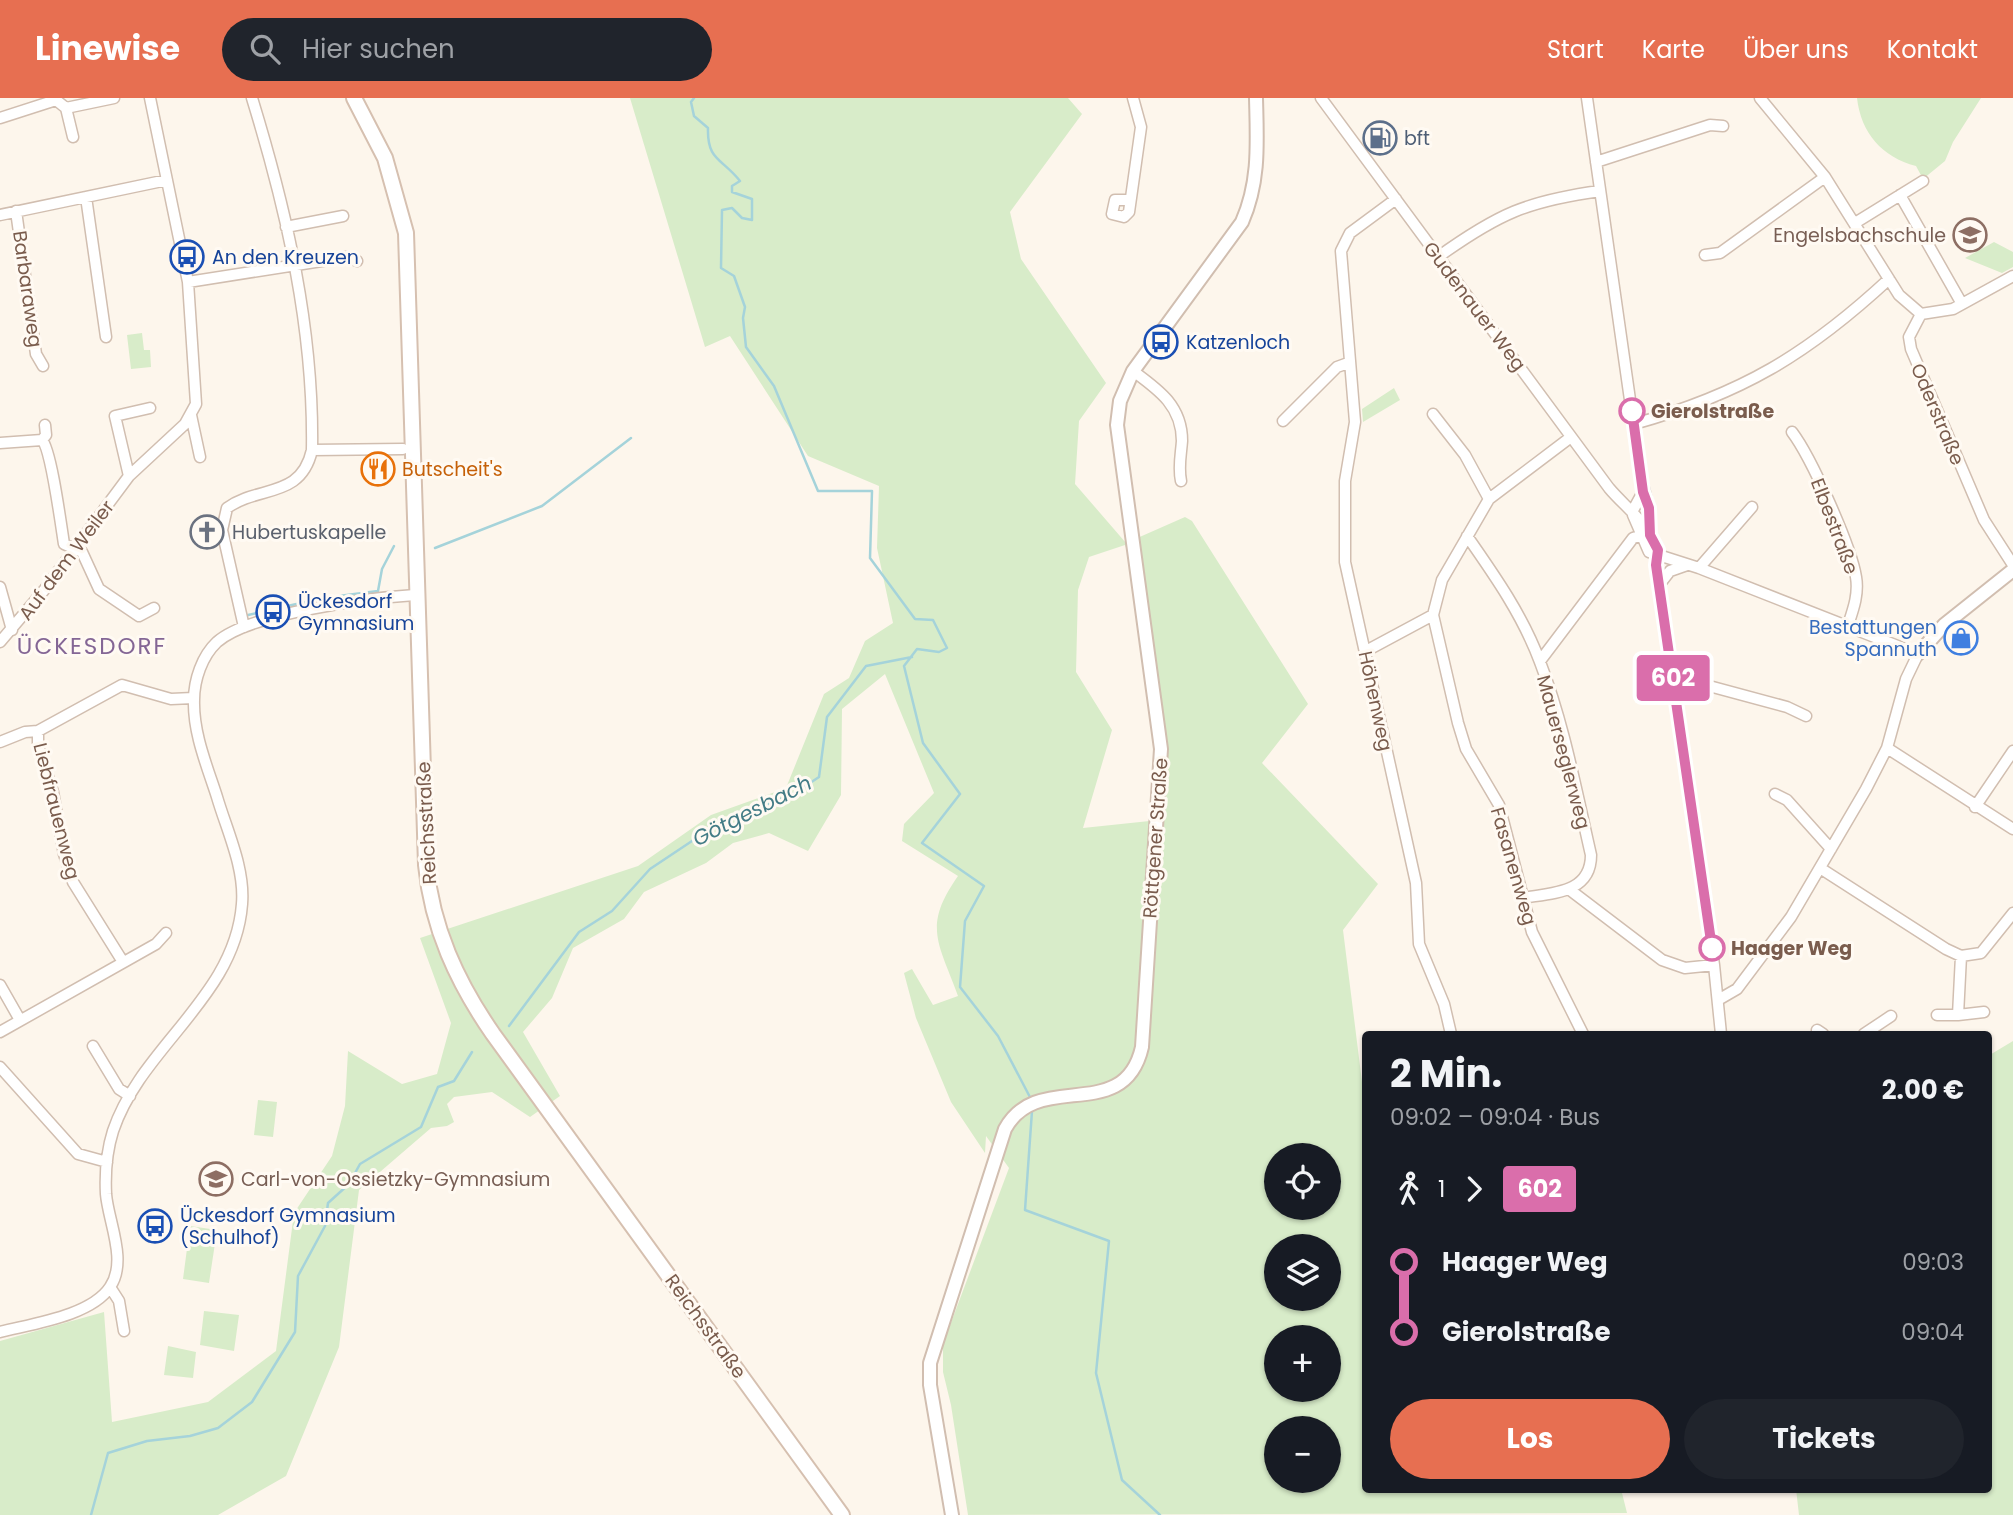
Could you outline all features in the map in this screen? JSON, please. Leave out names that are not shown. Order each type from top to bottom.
[{"type":"main road","name":"Reichsstraße","points":[[354,98],[385,158],[407,233],[416,508],[415,595],[427,885],[435,921],[453,967],[493,1034],[842,1515]]},
{"type":"street","points":[[66,108],[114,98]]},
{"type":"street","points":[[150,98],[188,282],[196,404],[191,415],[200,457]]},
{"type":"street","points":[[244,627],[222,530],[223,517],[234,503],[282,489],[308,464],[312,450],[309,344],[286,227],[252,98]]},
{"type":"street","points":[[1129,200],[1141,127],[1133,98]]},
{"type":"street","name":"Röttgener Straße","points":[[952,1515],[930,1385],[930,1363],[1005,1129],[1012,1116],[1032,1102],[1114,1088],[1129,1078],[1138,1065],[1142,1047],[1161,749],[1117,425],[1120,401],[1133,371],[1242,222],[1252,197],[1257,172],[1256,98]]},
{"type":"street","name":"Gudenauer Weg","points":[[1321,98],[1611,491],[1632,512],[1645,535],[1649,552],[1657,555]]},
{"type":"street","points":[[1540,661],[1633,538],[1645,535],[1649,508],[1643,492],[1587,98]]},
{"type":"street","points":[[1760,98],[1825,177],[1899,295],[1921,314],[1944,312],[2013,276]]},
{"type":"street","points":[[0,118],[57,100],[66,108],[73,137]]},
{"type":"street","points":[[1596,162],[1710,125],[1723,126]]},
{"type":"street","points":[[1705,255],[1720,253],[1825,177]]},
{"type":"street","points":[[0,215],[167,180]]},
{"type":"street","points":[[1854,223],[1923,181]]},
{"type":"street","points":[[1438,257],[1493,219],[1545,199],[1600,191]]},
{"type":"street","points":[[1900,195],[1962,304]]},
{"type":"street","points":[[86,197],[106,337]]},
{"type":"street","name":"Höhenweg","points":[[1396,199],[1350,233],[1341,251],[1348,363],[1355,422],[1345,481],[1344,552],[1416,883],[1419,944],[1444,1004],[1450,1031]]},
{"type":"street","name":"Barbaraweg","points":[[16,211],[36,354],[43,366]]},
{"type":"street","points":[[286,227],[343,216]]},
{"type":"street","points":[[188,282],[347,257],[357,261]]},
{"type":"street","points":[[1634,424],[1725,394],[1789,360],[1830,331],[1889,279]]},
{"type":"street","name":"Oderstraße","points":[[1921,314],[1909,337],[1911,349],[1980,512],[2013,567]]},
{"type":"street","points":[[1283,421],[1337,367],[1348,363]]},
{"type":"street","points":[[1133,371],[1162,393],[1177,414],[1181,432],[1181,481]]},
{"type":"street","points":[[129,476],[115,416],[150,408]]},
{"type":"street","points":[[1433,414],[1465,455],[1489,499]]},
{"type":"street","name":"Auf dem Weiler","points":[[0,642],[12,630],[129,476],[191,415]]},
{"type":"street","points":[[0,443],[42,440],[46,435],[45,425]]},
{"type":"street","name":"Elbestraße","points":[[1792,432],[1808,455],[1854,569],[1856,596],[1847,625]]},
{"type":"street","points":[[1366,651],[1433,615],[1442,580],[1489,499],[1571,437]]},
{"type":"street","points":[[42,440],[50,456],[51,482],[64,544],[72,550],[82,552],[99,589],[139,616],[154,608]]},
{"type":"street","points":[[312,450],[403,449]]},
{"type":"street","points":[[1632,512],[1643,492]]},
{"type":"street","points":[[1659,585],[1670,571],[1693,566],[1752,507]]},
{"type":"street","name":"Mauerseglerweg","points":[[1467,536],[1499,580],[1540,661],[1564,734],[1591,855],[1587,875],[1570,890]]},
{"type":"street","points":[[1721,1031],[1657,555],[1693,566],[1917,654]]},
{"type":"street","points":[[1718,1000],[1737,989],[1791,918],[1831,849],[1887,748],[1906,679],[1917,654],[1944,625],[2013,567]]},
{"type":"street","points":[[0,587],[12,630]]},
{"type":"street","points":[[0,1332],[72,1313],[100,1298],[110,1287],[116,1262],[107,1201],[107,1162],[113,1132],[130,1096],[208,991],[229,957],[240,919],[240,873],[196,730],[194,698],[200,667],[207,653],[228,634],[244,627],[326,605],[415,595]]},
{"type":"street","name":"Fasanenweg","points":[[1433,615],[1466,749],[1499,805],[1532,932],[1582,1031]]},
{"type":"street","points":[[1672,676],[1787,707],[1806,716]]},
{"type":"street","points":[[0,742],[25,732],[38,731],[122,685],[171,699],[194,698]]},
{"type":"street","name":"Liebfrauenweg","points":[[38,731],[38,746],[53,792],[64,854],[73,882],[123,962]]},
{"type":"street","points":[[1887,748],[2013,829]]},
{"type":"street","points":[[1975,807],[2013,751]]},
{"type":"street","points":[[1775,794],[1787,800],[1831,849]]},
{"type":"street","points":[[1820,868],[1903,923],[1961,956],[1981,953],[2013,914]]},
{"type":"street","points":[[1522,898],[1570,890],[1662,960],[1685,968],[1714,965]]},
{"type":"street","points":[[0,1032],[156,944],[166,933]]},
{"type":"street","points":[[1958,1015],[1961,956]]},
{"type":"street","points":[[0,985],[20,1020]]},
{"type":"street","points":[[1937,1015],[1984,1012]]},
{"type":"street","points":[[1868,1031],[1891,1016]]},
{"type":"street","points":[[93,1046],[119,1089],[130,1096]]},
{"type":"street","points":[[0,1067],[78,1154],[107,1162]]},
{"type":"street","points":[[110,1287],[119,1301],[124,1331]]},
{"type":"green space","points":[[630,98],[1068,98],[1082,114],[1010,212],[1021,259],[1106,383],[1079,421],[1075,484],[1126,543],[1185,517],[1192,521],[1308,704],[1262,763],[1378,884],[1343,930],[1362,1082],[1362,1493],[1622,1493],[1627,1513],[968,1515],[951,1405],[943,1372],[943,1344],[1009,1168],[986,1136],[985,1153],[951,1102],[916,1018],[904,973],[912,969],[933,1005],[958,996],[940,948],[937,922],[940,909],[958,876],[902,841],[904,824],[934,793],[885,674],[842,709],[841,795],[808,851],[769,833],[733,843],[706,863],[644,892],[624,919],[573,948],[552,998],[523,1032],[560,1096],[530,1117],[492,1092],[454,1097],[447,1104],[454,1122],[447,1126],[431,1128],[359,1190],[339,1347],[286,1476],[218,1515],[0,1515],[0,1341],[104,1312],[112,1422],[208,1402],[276,1351],[294,1213],[332,1156],[345,1106],[348,1051],[402,1084],[437,1074],[451,1023],[420,938],[638,866],[711,815],[786,788],[824,694],[849,678],[865,641],[893,623],[877,548],[879,486],[808,456],[730,336],[705,347]],"holes":[[[1125,545],[1143,593],[1164,745],[1159,820],[1083,828],[1112,730],[1076,672],[1078,590],[1089,557]]]},
{"type":"green space","points":[[1857,98],[1981,98],[1953,142],[1945,161],[1923,179],[1916,166],[1893,156],[1875,142],[1863,122]]},
{"type":"green space","points":[[1994,242],[2013,252],[2013,267],[2002,273],[1965,258]]},
{"type":"green space","points":[[142,333],[144,350],[150,350],[151,367],[131,369],[127,335]]},
{"type":"green space","points":[[1394,388],[1400,400],[1363,422],[1362,409]]},
{"type":"green space","points":[[2013,1041],[2013,1515],[1799,1515],[1796,1493],[1992,1493],[1992,1054]]},
{"type":"green space","points":[[258,1100],[277,1102],[273,1137],[254,1135]]},
{"type":"green space","points":[[190,1226],[217,1230],[209,1283],[183,1279]]},
{"type":"green space","points":[[204,1311],[239,1315],[234,1351],[200,1345]]},
{"type":"green space","points":[[168,1346],[196,1352],[193,1378],[164,1375]]},
{"type":"waterway","points":[[694,98],[691,102],[694,116],[708,128],[708,139],[713,153],[740,181],[732,186],[732,192],[752,199],[752,220],[742,218],[732,208],[722,210],[721,268],[734,276],[745,307],[743,318],[746,347],[774,386],[818,491],[872,491],[870,558],[915,619],[933,620],[947,648],[939,652],[917,649],[904,666],[923,743],[960,794],[922,843],[984,886],[965,921],[960,987],[998,1036],[1032,1101]]},
{"type":"waterway","points":[[435,548],[542,506],[631,438]]},
{"type":"waterway","points":[[248,615],[323,598],[378,591],[382,569],[394,546]]},
{"type":"waterway","name":"Götgesbach","points":[[509,1026],[579,932],[612,911],[650,869],[713,827],[795,793],[819,777],[827,717],[866,666],[912,657]]},
{"type":"waterway","name":"Götgesbach","points":[[91,1515],[108,1453],[147,1441],[190,1436],[218,1428],[252,1402],[295,1332],[298,1276],[325,1226],[328,1203],[349,1184],[360,1164],[421,1127],[438,1087],[454,1081],[472,1052]]},
{"type":"waterway","points":[[1032,1111],[1025,1210],[1109,1241],[1096,1373],[1122,1480],[1160,1515]]},
{"type":"bus line","name":"602","points":[[1632,411],[1643,492],[1649,508],[1650,535],[1658,550],[1656,565],[1712,948]]},
{"type":"place","name":"bft","points":[[1380,138]]},
{"type":"place","name":"Engelsbachschule","points":[[1970,235]]},
{"type":"place","name":"An den Kreuzen","points":[[187,257]]},
{"type":"place","name":"Katzenloch","points":[[1161,342]]},
{"type":"place","name":"Gierolstraße","points":[[1632,411]]},
{"type":"place","name":"Butscheit's","points":[[378,469]]},
{"type":"place","name":"Hubertuskapelle","points":[[207,532]]},
{"type":"place","name":"Ückesdorf Gymnasium","points":[[273,612]]},
{"type":"place","name":"Bestattungen Spannuth","points":[[1961,638]]},
{"type":"place","name":"Haager Weg","points":[[1712,948]]},
{"type":"place","name":"Carl-von-Ossietzky-Gymnasium","points":[[216,1179]]},
{"type":"place","name":"Ückesdorf Gymnasium (Schulhof)","points":[[155,1226]]},
{"type":"district","name":"ÜCKESDORF","points":[[92,646]]}]
